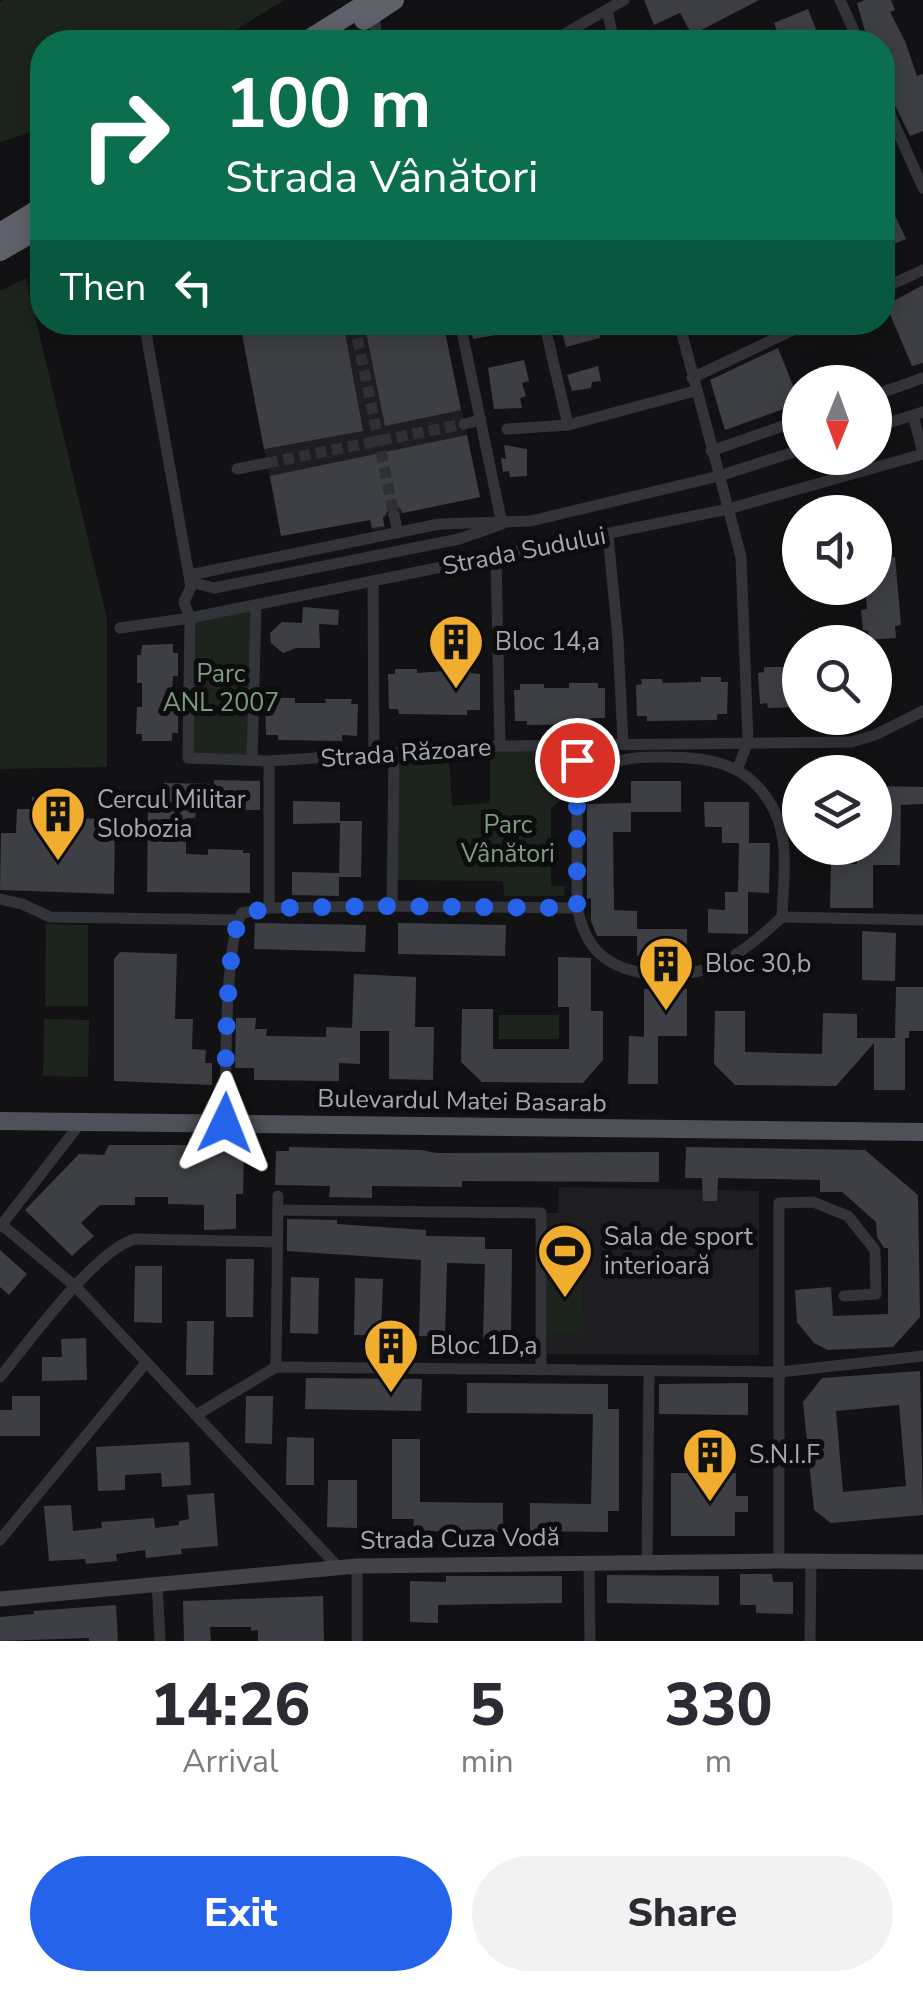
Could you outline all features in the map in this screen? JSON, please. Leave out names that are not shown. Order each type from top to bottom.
[{"type":"highway","points":[[328,30],[394,0]]},
{"type":"highway","points":[[349,30],[373,7]]},
{"type":"highway","points":[[0,233],[30,214]]},
{"type":"highway","points":[[0,242],[30,223]]},
{"type":"highway","points":[[0,251],[30,233]]},
{"type":"main road","name":"Bulevardul Matei Basarab","points":[[0,1121],[923,1132]]},
{"type":"street","points":[[571,30],[624,0]]},
{"type":"street","points":[[840,0],[853,30]]},
{"type":"street","points":[[607,10],[611,30]]},
{"type":"street","points":[[895,125],[923,188]]},
{"type":"street","points":[[895,283],[923,270]]},
{"type":"street","points":[[146,335],[190,575],[191,586],[184,602],[190,618]]},
{"type":"street","points":[[463,335],[502,524]]},
{"type":"street","points":[[547,335],[568,425]]},
{"type":"street","points":[[682,335],[742,574],[748,741],[738,768]]},
{"type":"street","points":[[506,429],[568,425],[693,384],[785,335]]},
{"type":"street","points":[[892,389],[923,378]]},
{"type":"street","points":[[892,421],[918,413],[923,453]]},
{"type":"street","points":[[464,424],[481,420]]},
{"type":"street","points":[[711,451],[782,426]]},
{"type":"street","name":"Strada Sudului","points":[[120,628],[190,618],[728,509],[923,453]]},
{"type":"street","points":[[190,575],[439,524],[531,520],[719,476],[782,456]]},
{"type":"street","points":[[237,469],[267,463]]},
{"type":"street","points":[[394,515],[398,532]]},
{"type":"street","points":[[190,575],[194,583],[214,588],[459,539],[502,524]]},
{"type":"street","points":[[608,535],[622,743]]},
{"type":"street","points":[[496,556],[500,746]]},
{"type":"street","points":[[373,581],[374,756]]},
{"type":"street","points":[[252,760],[256,605]]},
{"type":"street","name":"Strada Răzoare","points":[[190,618],[188,758],[270,761],[500,746],[851,742],[875,735],[923,711]]},
{"type":"street","points":[[576,745],[577,908],[584,932],[596,950],[614,964],[647,973],[699,971],[739,952],[782,917],[923,920]]},
{"type":"street","points":[[392,906],[394,754]]},
{"type":"street","points":[[578,796],[588,779],[626,758],[707,758],[738,768],[764,794],[782,832],[782,917]]},
{"type":"street","points":[[269,908],[270,761]]},
{"type":"street","points":[[0,898],[50,916],[238,920]]},
{"type":"street","points":[[225,1123],[231,963],[242,914],[269,908],[577,908]]},
{"type":"street","points":[[82,1121],[1,1226],[76,1287],[338,1567]]},
{"type":"street","points":[[276,1367],[278,1196]]},
{"type":"street","points":[[779,1561],[778,1202],[813,1202],[848,1216],[875,1250],[876,1294],[844,1296]]},
{"type":"street","points":[[278,1210],[541,1213],[541,1370]]},
{"type":"street","points":[[0,1377],[76,1287],[123,1242],[277,1242]]},
{"type":"street","points":[[196,1416],[276,1367],[780,1372],[923,1356]]},
{"type":"street","points":[[0,1540],[145,1364]]},
{"type":"street","points":[[647,1562],[649,1372]]},
{"type":"street","points":[[810,1641],[811,1561]]},
{"type":"street","points":[[589,1562],[590,1641]]},
{"type":"street","name":"Strada Cuza Vodă","points":[[0,1599],[358,1566],[923,1562]]},
{"type":"street","points":[[357,1641],[358,1566]]},
{"type":"street","points":[[157,1582],[160,1641]]},
{"type":"shaded area","points":[[242,335],[446,335],[480,497],[383,517],[385,528],[373,531],[370,520],[281,536]]},
{"type":"shaded area","points":[[559,1187],[759,1191],[759,1355],[547,1354],[546,1213],[558,1213]]},
{"type":"green space","points":[[284,0],[235,30],[30,30],[30,133],[0,142],[0,2]]},
{"type":"green space","points":[[26,278],[30,335],[40,335],[107,619],[107,767],[0,769],[0,291]]},
{"type":"green space","name":"Parc ANL 2007","points":[[256,605],[252,760],[188,758],[190,618]]},
{"type":"green space","name":"Parc Vânători","points":[[568,748],[566,796],[551,808],[551,886],[565,886],[564,896],[504,896],[503,881],[397,880],[397,757],[449,754],[452,806],[490,803],[490,752]]},
{"type":"green space","points":[[46,924],[88,925],[88,1006],[45,1006]]},
{"type":"green space","points":[[499,1015],[559,1015],[559,1039],[499,1039]]},
{"type":"green space","points":[[44,1019],[89,1020],[88,1077],[43,1076]]},
{"type":"green space","name":"Sala de sport interioară","points":[[547,1251],[582,1251],[583,1335],[547,1334]]},
{"type":"building","points":[[644,0],[759,0],[702,30],[689,30],[680,13],[654,25]]},
{"type":"building","points":[[891,0],[895,10],[890,12],[917,76],[923,74],[923,131],[910,136],[895,105],[895,30],[865,30],[857,3]]},
{"type":"building","points":[[808,9],[816,30],[777,30],[774,23]]},
{"type":"building","points":[[895,216],[906,239],[895,244]]},
{"type":"building","points":[[923,285],[923,363],[912,366],[895,326],[895,300]]},
{"type":"building","points":[[242,335],[345,335],[363,431],[264,449]]},
{"type":"building","points":[[367,335],[446,335],[461,410],[385,426]]},
{"type":"building","points":[[563,335],[599,335],[600,338],[566,347]]},
{"type":"building","points":[[778,348],[785,365],[782,409],[725,430],[710,380]]},
{"type":"building","points":[[524,360],[529,381],[522,383],[526,396],[520,398],[522,408],[494,409],[488,368]]},
{"type":"building","points":[[598,366],[601,381],[592,382],[591,388],[572,391],[567,375]]},
{"type":"building","points":[[467,435],[480,497],[403,513],[398,506],[391,506],[383,518],[384,526],[372,528],[370,520],[281,536],[270,476]]},
{"type":"building","points":[[504,445],[527,449],[527,476],[510,477],[509,471],[503,472]]},
{"type":"building","points":[[895,557],[901,625],[895,626],[896,638],[892,638],[892,625],[862,625],[861,610],[867,609],[867,605],[892,605]]},
{"type":"building","points":[[303,607],[339,610],[338,625],[319,624],[320,648],[296,648],[283,653],[271,643],[270,633],[282,622],[302,623]]},
{"type":"building","points":[[173,644],[173,653],[178,653],[178,676],[173,676],[172,695],[173,713],[178,713],[178,733],[172,733],[172,741],[142,741],[142,734],[136,734],[137,707],[142,707],[137,655],[141,655],[142,645]]},
{"type":"building","points":[[764,667],[782,667],[782,708],[760,704],[758,673],[764,672]]},
{"type":"building","points":[[395,669],[417,669],[417,673],[471,669],[471,673],[480,674],[480,710],[467,710],[467,715],[399,714],[398,709],[389,709],[388,674],[395,674]]},
{"type":"building","points":[[701,677],[721,677],[721,682],[728,682],[727,714],[717,714],[717,720],[647,721],[647,716],[637,716],[636,685],[642,684],[641,679],[701,682]]},
{"type":"building","points":[[569,683],[598,683],[598,688],[605,688],[605,718],[591,718],[591,724],[527,725],[527,721],[515,721],[514,690],[520,690],[520,684],[569,688]]},
{"type":"building","points":[[271,698],[295,698],[295,703],[352,699],[351,704],[358,704],[357,736],[342,735],[342,741],[278,740],[278,735],[266,735],[265,703],[272,703]]},
{"type":"building","points":[[214,780],[260,781],[260,810],[196,812],[195,818],[186,818],[186,854],[208,855],[208,849],[250,853],[250,893],[147,892],[148,805],[164,805],[164,783],[214,784]]},
{"type":"building","points":[[631,781],[681,781],[681,812],[631,812]]},
{"type":"building","points":[[892,786],[923,787],[923,804],[901,805],[900,865],[892,865]]},
{"type":"building","name":"Cercul Militar Slobozia","points":[[32,797],[47,797],[47,818],[115,819],[114,894],[0,890],[1,833],[16,833],[17,809],[32,809]]},
{"type":"building","points":[[293,801],[340,802],[340,821],[362,821],[361,877],[339,877],[340,823],[293,824]]},
{"type":"building","points":[[704,802],[749,802],[749,843],[770,843],[769,893],[748,892],[748,934],[708,933],[708,909],[725,910],[725,892],[738,892],[739,843],[722,843],[722,827],[705,827]]},
{"type":"building","points":[[631,803],[631,832],[613,832],[614,910],[637,911],[637,936],[597,936],[591,921],[591,898],[587,899],[587,804]]},
{"type":"building","points":[[831,865],[873,865],[873,908],[830,908]]},
{"type":"building","points":[[292,872],[339,873],[339,896],[292,895]]},
{"type":"building","points":[[255,923],[366,925],[365,952],[254,949]]},
{"type":"building","points":[[398,923],[506,925],[505,956],[398,954]]},
{"type":"building","points":[[637,929],[687,929],[687,957],[637,956]]},
{"type":"building","points":[[862,931],[896,933],[895,981],[862,980]]},
{"type":"building","points":[[120,952],[177,954],[175,1019],[193,1019],[192,1049],[206,1050],[205,1063],[212,1063],[212,1085],[114,1081],[114,959]]},
{"type":"building","points":[[558,957],[591,958],[591,1011],[603,1011],[603,1060],[583,1083],[482,1082],[461,1062],[462,1009],[493,1009],[493,1049],[569,1049],[569,1007],[558,1007]]},
{"type":"building","points":[[354,974],[416,977],[415,1027],[434,1027],[433,1080],[389,1079],[389,1031],[360,1031],[360,1064],[339,1063],[339,1081],[254,1080],[254,1068],[235,1068],[236,1018],[256,1018],[255,1029],[267,1029],[266,1036],[326,1037],[326,1027],[352,1028]]},
{"type":"building","points":[[896,987],[923,987],[923,1031],[909,1031],[909,1038],[905,1038],[905,1090],[874,1090],[874,1043],[836,1086],[735,1085],[714,1064],[715,1011],[745,1011],[745,1052],[822,1054],[823,1013],[857,1014],[857,1038],[895,1038]]},
{"type":"building","points":[[644,989],[687,989],[687,1036],[658,1036],[658,1084],[628,1084],[629,1036],[644,1037]]},
{"type":"building","points":[[189,1138],[219,1138],[219,1152],[244,1152],[243,1194],[236,1194],[236,1229],[204,1230],[204,1205],[168,1204],[168,1197],[135,1197],[135,1205],[100,1205],[81,1223],[94,1236],[72,1256],[25,1210],[79,1154],[104,1155],[109,1145],[189,1145]]},
{"type":"building","points":[[289,1147],[437,1153],[659,1152],[659,1182],[462,1181],[462,1187],[372,1186],[372,1198],[329,1197],[330,1186],[275,1185],[276,1151],[289,1151]]},
{"type":"building","points":[[686,1147],[865,1150],[918,1195],[920,1317],[893,1347],[828,1350],[814,1343],[797,1322],[795,1290],[831,1287],[833,1316],[888,1314],[888,1248],[877,1237],[876,1222],[842,1192],[820,1192],[820,1180],[718,1178],[717,1201],[703,1201],[702,1178],[685,1178]]},
{"type":"building","points":[[287,1219],[426,1230],[426,1236],[485,1237],[485,1249],[512,1249],[511,1339],[483,1338],[485,1264],[447,1263],[445,1337],[419,1336],[421,1260],[287,1251]]},
{"type":"building","points":[[0,1250],[27,1274],[9,1295],[0,1287]]},
{"type":"building","points":[[226,1259],[254,1259],[253,1317],[226,1317]]},
{"type":"building","points":[[135,1266],[162,1266],[162,1323],[134,1322]]},
{"type":"building","points":[[291,1277],[319,1278],[318,1334],[290,1333]]},
{"type":"building","points":[[355,1278],[383,1279],[381,1335],[354,1335]]},
{"type":"building","points":[[187,1321],[214,1321],[213,1375],[186,1375]]},
{"type":"building","points":[[86,1338],[87,1380],[42,1381],[42,1357],[62,1357],[61,1339]]},
{"type":"building","points":[[920,1371],[923,1515],[831,1523],[814,1510],[803,1402],[822,1378]],"holes":[[[899,1405],[906,1486],[843,1492],[836,1411]]]},
{"type":"building","points":[[306,1378],[422,1379],[421,1411],[305,1409]]},
{"type":"building","points":[[467,1383],[608,1384],[608,1409],[619,1409],[619,1511],[608,1511],[608,1532],[530,1531],[530,1503],[591,1504],[593,1414],[467,1413]]},
{"type":"building","points":[[748,1383],[748,1415],[659,1414],[659,1384]]},
{"type":"building","points":[[12,1396],[40,1396],[40,1436],[0,1436],[0,1410],[12,1410]]},
{"type":"building","points":[[246,1396],[273,1396],[272,1444],[245,1443]]},
{"type":"building","points":[[287,1437],[314,1438],[314,1485],[286,1485]]},
{"type":"building","points":[[392,1439],[420,1439],[420,1502],[503,1503],[503,1532],[413,1531],[414,1519],[392,1519]]},
{"type":"building","points":[[189,1442],[191,1485],[162,1487],[161,1473],[125,1475],[125,1490],[98,1491],[96,1447]]},
{"type":"building","name":"S.N.I.F","points":[[671,1473],[736,1473],[736,1496],[748,1496],[748,1512],[735,1512],[735,1536],[671,1536]]},
{"type":"building","points":[[328,1480],[357,1480],[357,1528],[327,1527]]},
{"type":"building","points":[[214,1493],[218,1546],[181,1549],[182,1554],[146,1558],[145,1550],[116,1554],[117,1561],[86,1564],[85,1559],[49,1561],[44,1506],[71,1505],[73,1531],[102,1528],[101,1522],[154,1518],[155,1528],[179,1525],[179,1521],[189,1519],[187,1495]]},
{"type":"building","points":[[740,1574],[772,1574],[773,1582],[793,1582],[793,1614],[756,1613],[756,1605],[740,1605]]},
{"type":"building","points":[[607,1575],[719,1576],[719,1605],[607,1603]]},
{"type":"building","points":[[446,1576],[562,1576],[562,1603],[438,1605],[438,1623],[410,1622],[410,1581],[446,1582]]},
{"type":"building","points":[[323,1596],[324,1641],[258,1641],[258,1630],[251,1631],[251,1627],[210,1627],[211,1641],[184,1641],[183,1601]]},
{"type":"building","points":[[116,1605],[118,1641],[0,1641],[0,1617]]},
{"type":"tunnel","points":[[357,335],[394,515]]},
{"type":"tunnel","points":[[267,463],[464,424]]},
{"type":"place","name":"Bloc 14,a","points":[[456,691]]},
{"type":"place","name":"Cercul Militar Slobozia","points":[[58,863]]},
{"type":"place","name":"Bloc 30,b","points":[[666,1013]]},
{"type":"place","name":"Sala de sport interioară","points":[[565,1300]]},
{"type":"place","name":"Bloc 1D,a","points":[[391,1395]]},
{"type":"place","name":"S.N.I.F","points":[[710,1504]]},
{"type":"route","points":[[225,1123],[231,963],[242,914],[269,908],[577,908],[577,760]]}]
